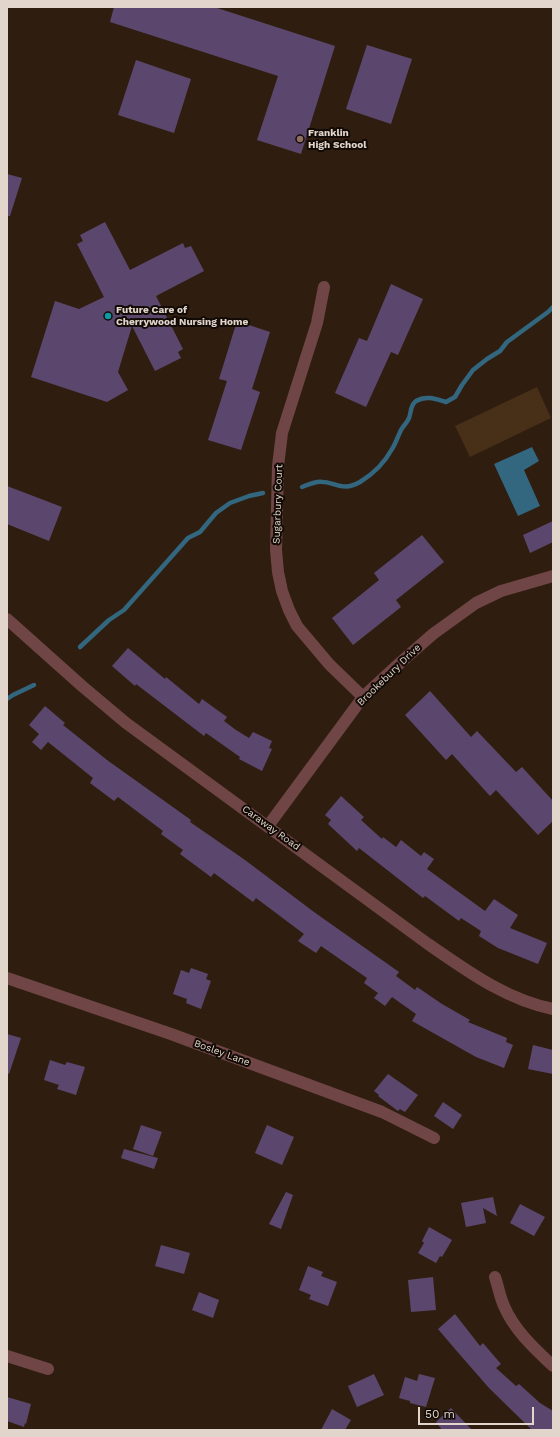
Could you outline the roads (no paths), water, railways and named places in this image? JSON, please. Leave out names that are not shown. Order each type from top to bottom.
[{"type":"street","name":"Sugarbury Court","points":[[324,287],[317,323],[282,433],[278,466],[276,550],[278,572],[282,591],[297,626],[329,664],[363,697]]},
{"type":"street","name":"Brookebury Drive","points":[[268,826],[363,697],[401,662],[433,634],[471,606],[501,592],[553,576]]},
{"type":"street","name":"Caraway Road","points":[[7,620],[126,723],[464,969],[495,987],[525,1000],[553,1009]]},
{"type":"street","name":"Bosley Lane","points":[[7,978],[171,1034],[382,1112],[434,1138]]},
{"type":"street","points":[[495,1277],[505,1307],[517,1328],[534,1348],[553,1366]]},
{"type":"street","points":[[7,1356],[48,1369]]},
{"type":"water","points":[[532,447],[539,461],[524,470],[540,506],[518,516],[494,464]]},
{"type":"waterway","points":[[302,487],[315,482],[348,486],[365,479],[386,459],[409,418],[412,405],[416,401],[427,398],[446,402],[455,397],[473,370],[500,351],[507,342],[553,307]]},
{"type":"waterway","points":[[80,647],[109,620],[124,610],[188,538],[200,532],[216,513],[230,503],[263,493]]},
{"type":"waterway","points":[[7,699],[34,685]]},
{"type":"place","name":"Franklin High School","points":[[300,139]]},
{"type":"place","name":"Future Care of Cherrywood Nursing Home","points":[[108,316]]}]
